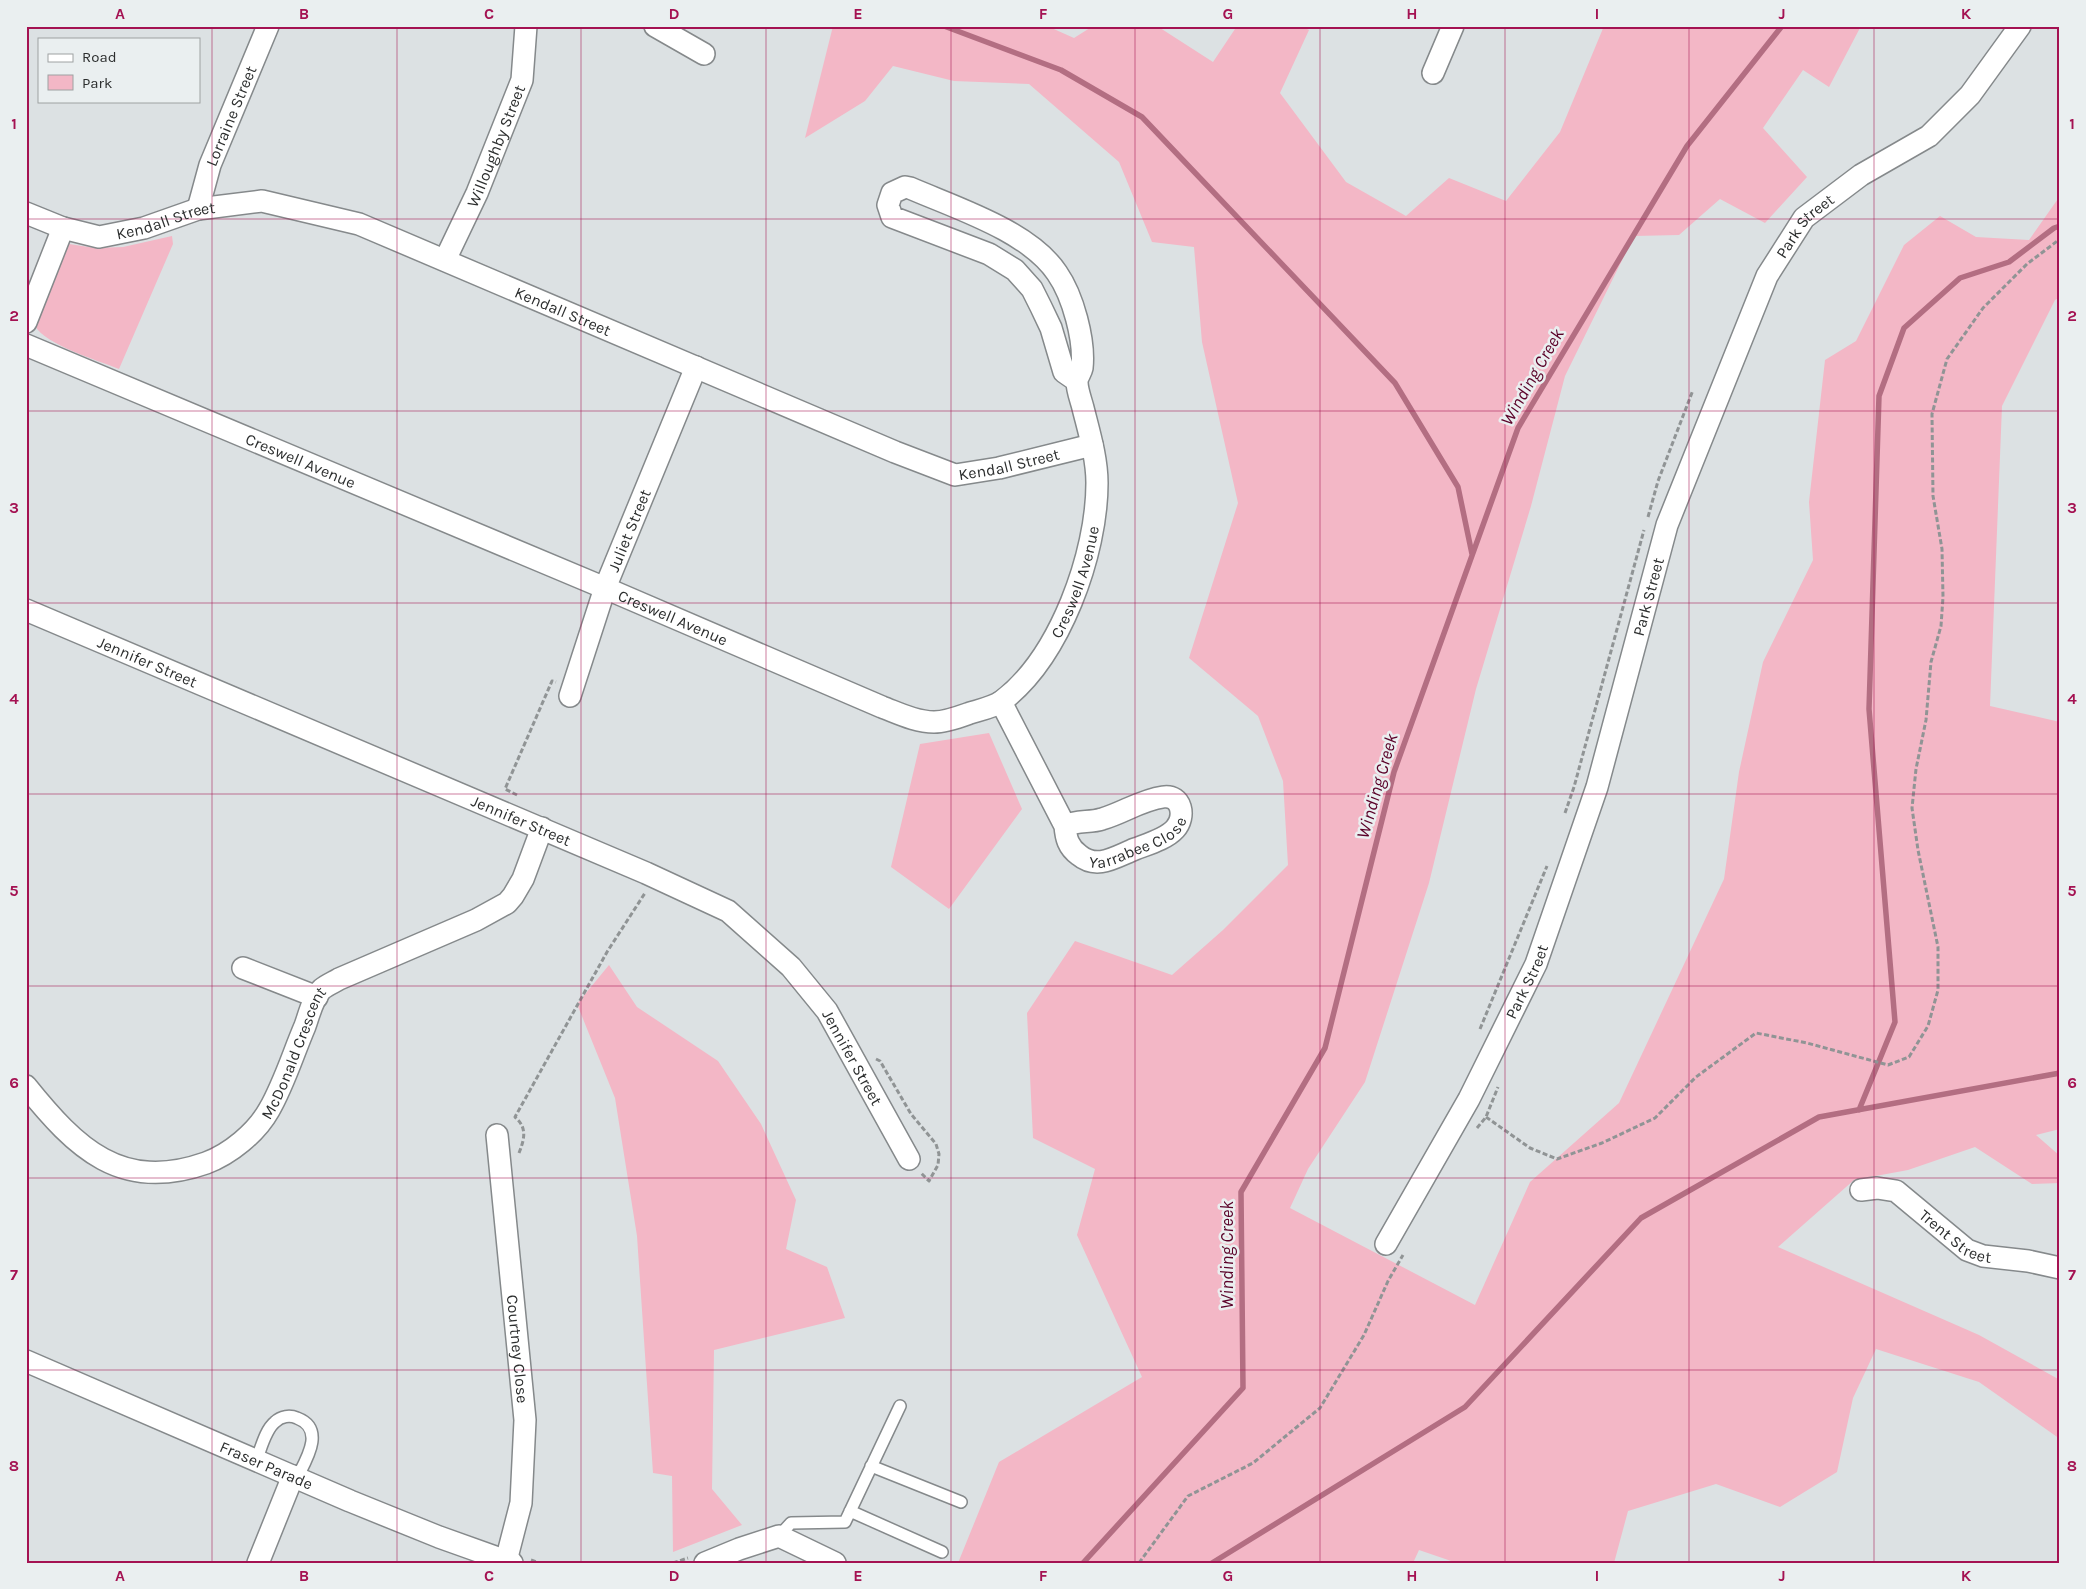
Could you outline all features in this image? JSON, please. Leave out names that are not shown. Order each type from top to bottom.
[{"type":"street","name":"Lorraine Street","points":[[198,209],[210,165],[268,26]]},
{"type":"street","name":"Willoughby Street","points":[[445,260],[477,193],[522,80],[526,26]]},
{"type":"street","points":[[655,26],[704,54]]},
{"type":"street","points":[[1433,73],[1452,26]]},
{"type":"street","name":"Park Street","points":[[1386,1244],[1458,1118],[1536,964],[1597,787],[1666,525],[1767,276],[1804,218],[1861,175],[1929,136],[1970,95],[2020,26]]},
{"type":"street","name":"Creswell Avenue","points":[[26,345],[906,716],[933,722],[957,718],[1001,702],[1029,676],[1059,632],[1082,571],[1095,523],[1097,481],[1092,445],[1077,381],[1082,369],[1081,343],[1070,296],[1057,273],[1041,255],[1011,233],[910,188],[906,187],[892,193],[888,205],[892,217],[989,254],[1015,270],[1032,289],[1042,307],[1064,372],[1077,381]]},
{"type":"street","name":"Kendall Street","points":[[26,213],[63,228],[99,237],[144,228],[198,209],[262,201],[359,224],[895,452],[955,474],[999,468],[1092,445]]},
{"type":"street","points":[[26,322],[63,228]]},
{"type":"street","name":"Juliet Street","points":[[570,696],[605,588],[696,367]]},
{"type":"street","name":"Jennifer Street","points":[[26,610],[542,828],[728,911],[791,967],[827,1011],[909,1160]]},
{"type":"street","name":"Yarrabee Close","points":[[1001,702],[1065,826],[1066,839],[1071,848],[1087,861],[1097,862],[1149,844],[1176,828],[1182,813],[1180,805],[1174,799],[1163,797],[1102,820],[1073,822],[1065,826]]},
{"type":"street","name":"McDonald Crescent","points":[[26,1086],[48,1113],[77,1142],[105,1160],[134,1170],[158,1174],[176,1172],[217,1159],[260,1124],[269,1110],[322,989],[476,920],[507,903],[523,880],[542,828]]},
{"type":"street","points":[[243,968],[317,997]]},
{"type":"street","name":"Courtney Close","points":[[497,1136],[525,1420],[521,1503],[514,1560]]},
{"type":"street","name":"Trent Street","points":[[1861,1190],[1878,1188],[1896,1191],[1967,1250],[1974,1253],[1983,1256],[2041,1263],[2060,1268]]},
{"type":"street","name":"Fraser Parade","points":[[26,1361],[256,1461],[430,1533],[514,1560]]},
{"type":"street","points":[[258,1563],[295,1477]]},
{"type":"street","points":[[705,1563],[779,1536],[835,1563]]},
{"type":"lane","points":[[779,1536],[791,1523],[845,1522],[900,1406]]},
{"type":"lane","points":[[256,1461],[274,1422],[283,1417],[294,1417],[303,1420],[310,1427],[313,1436],[311,1448],[295,1477]]},
{"type":"lane","points":[[871,1466],[961,1502]]},
{"type":"lane","points":[[850,1511],[942,1552]]},
{"type":"path","points":[[1486,1117],[1530,1148],[1556,1158],[1602,1142],[1656,1118],[1696,1077],[1756,1033],[1807,1043],[1888,1065],[1909,1057],[1928,1026],[1938,990],[1938,947],[1918,850],[1912,808],[1916,769],[1926,720],[1931,662],[1941,626],[1942,549],[1932,496],[1932,414],[1947,359],[1983,308],[2027,264],[2060,239]]},
{"type":"path","points":[[1564,816],[1574,787],[1634,561],[1653,498],[1693,390]]},
{"type":"path","points":[[505,789],[552,681]]},
{"type":"path","points":[[1480,1030],[1549,863]]},
{"type":"path","points":[[517,1160],[525,1135],[520,1121],[515,1118],[607,952],[646,891],[652,893]]},
{"type":"path","points":[[1458,1118],[1478,1127]]},
{"type":"path","points":[[1139,1563],[1188,1496],[1253,1463],[1320,1408],[1364,1335],[1388,1281],[1402,1260]]},
{"type":"path","points":[[514,1560],[540,1563]]},
{"type":"green space","points":[[833,26],[1047,26],[1074,38],[1093,26],[1157,26],[1213,62],[1237,26],[1301,26],[1309,30],[1280,93],[1346,182],[1406,216],[1449,178],[1506,201],[1560,132],[1604,26],[1861,26],[1829,87],[1803,70],[1763,128],[1807,177],[1765,223],[1720,199],[1679,235],[1634,236],[1565,376],[1531,506],[1476,689],[1429,883],[1365,1082],[1308,1169],[1290,1208],[1475,1305],[1530,1182],[1619,1103],[1724,879],[1739,772],[1763,662],[1813,560],[1809,502],[1825,360],[1856,341],[1904,245],[1940,216],[1976,237],[2029,240],[2060,196],[2060,297],[2055,300],[2002,406],[1990,706],[2060,722],[2060,1129],[2036,1135],[2060,1156],[2060,1183],[2032,1184],[1975,1147],[1908,1170],[1854,1180],[1778,1247],[1979,1335],[2060,1380],[2060,1439],[1979,1382],[1876,1349],[1853,1398],[1837,1472],[1780,1507],[1716,1484],[1628,1511],[1614,1563],[1457,1563],[1419,1550],[1413,1563],[958,1563],[999,1462],[1142,1377],[1077,1235],[1095,1169],[1033,1138],[1027,1013],[1075,941],[1172,975],[1223,930],[1288,865],[1283,781],[1258,716],[1189,658],[1238,503],[1202,342],[1194,247],[1152,242],[1119,162],[1029,84],[954,81],[893,66],[865,101],[805,138]]},
{"type":"green space","points":[[172,236],[173,244],[119,369],[61,346],[41,333],[35,326],[63,249],[69,244],[95,248],[123,247]]},
{"type":"green space","points":[[989,733],[1022,809],[949,909],[891,867],[920,744]]},
{"type":"green space","points":[[609,965],[637,1007],[718,1061],[761,1124],[796,1200],[786,1249],[827,1267],[845,1318],[714,1350],[712,1489],[742,1525],[673,1552],[672,1476],[653,1473],[637,1236],[615,1098],[577,1004]]},
{"type":"waterway","points":[[944,26],[1061,70],[1142,117],[1395,383],[1458,487],[1472,554]]},
{"type":"waterway","name":"Winding Creek","points":[[1083,1563],[1243,1388],[1241,1192],[1325,1048],[1394,772],[1518,428],[1687,146],[1782,26]]},
{"type":"waterway","points":[[1859,1110],[1895,1022],[1869,709],[1879,396],[1904,328],[1960,278],[2009,262],[2054,228],[2060,226]]},
{"type":"waterway","points":[[1212,1563],[1465,1407],[1641,1218],[1819,1117],[2060,1073]]}]
